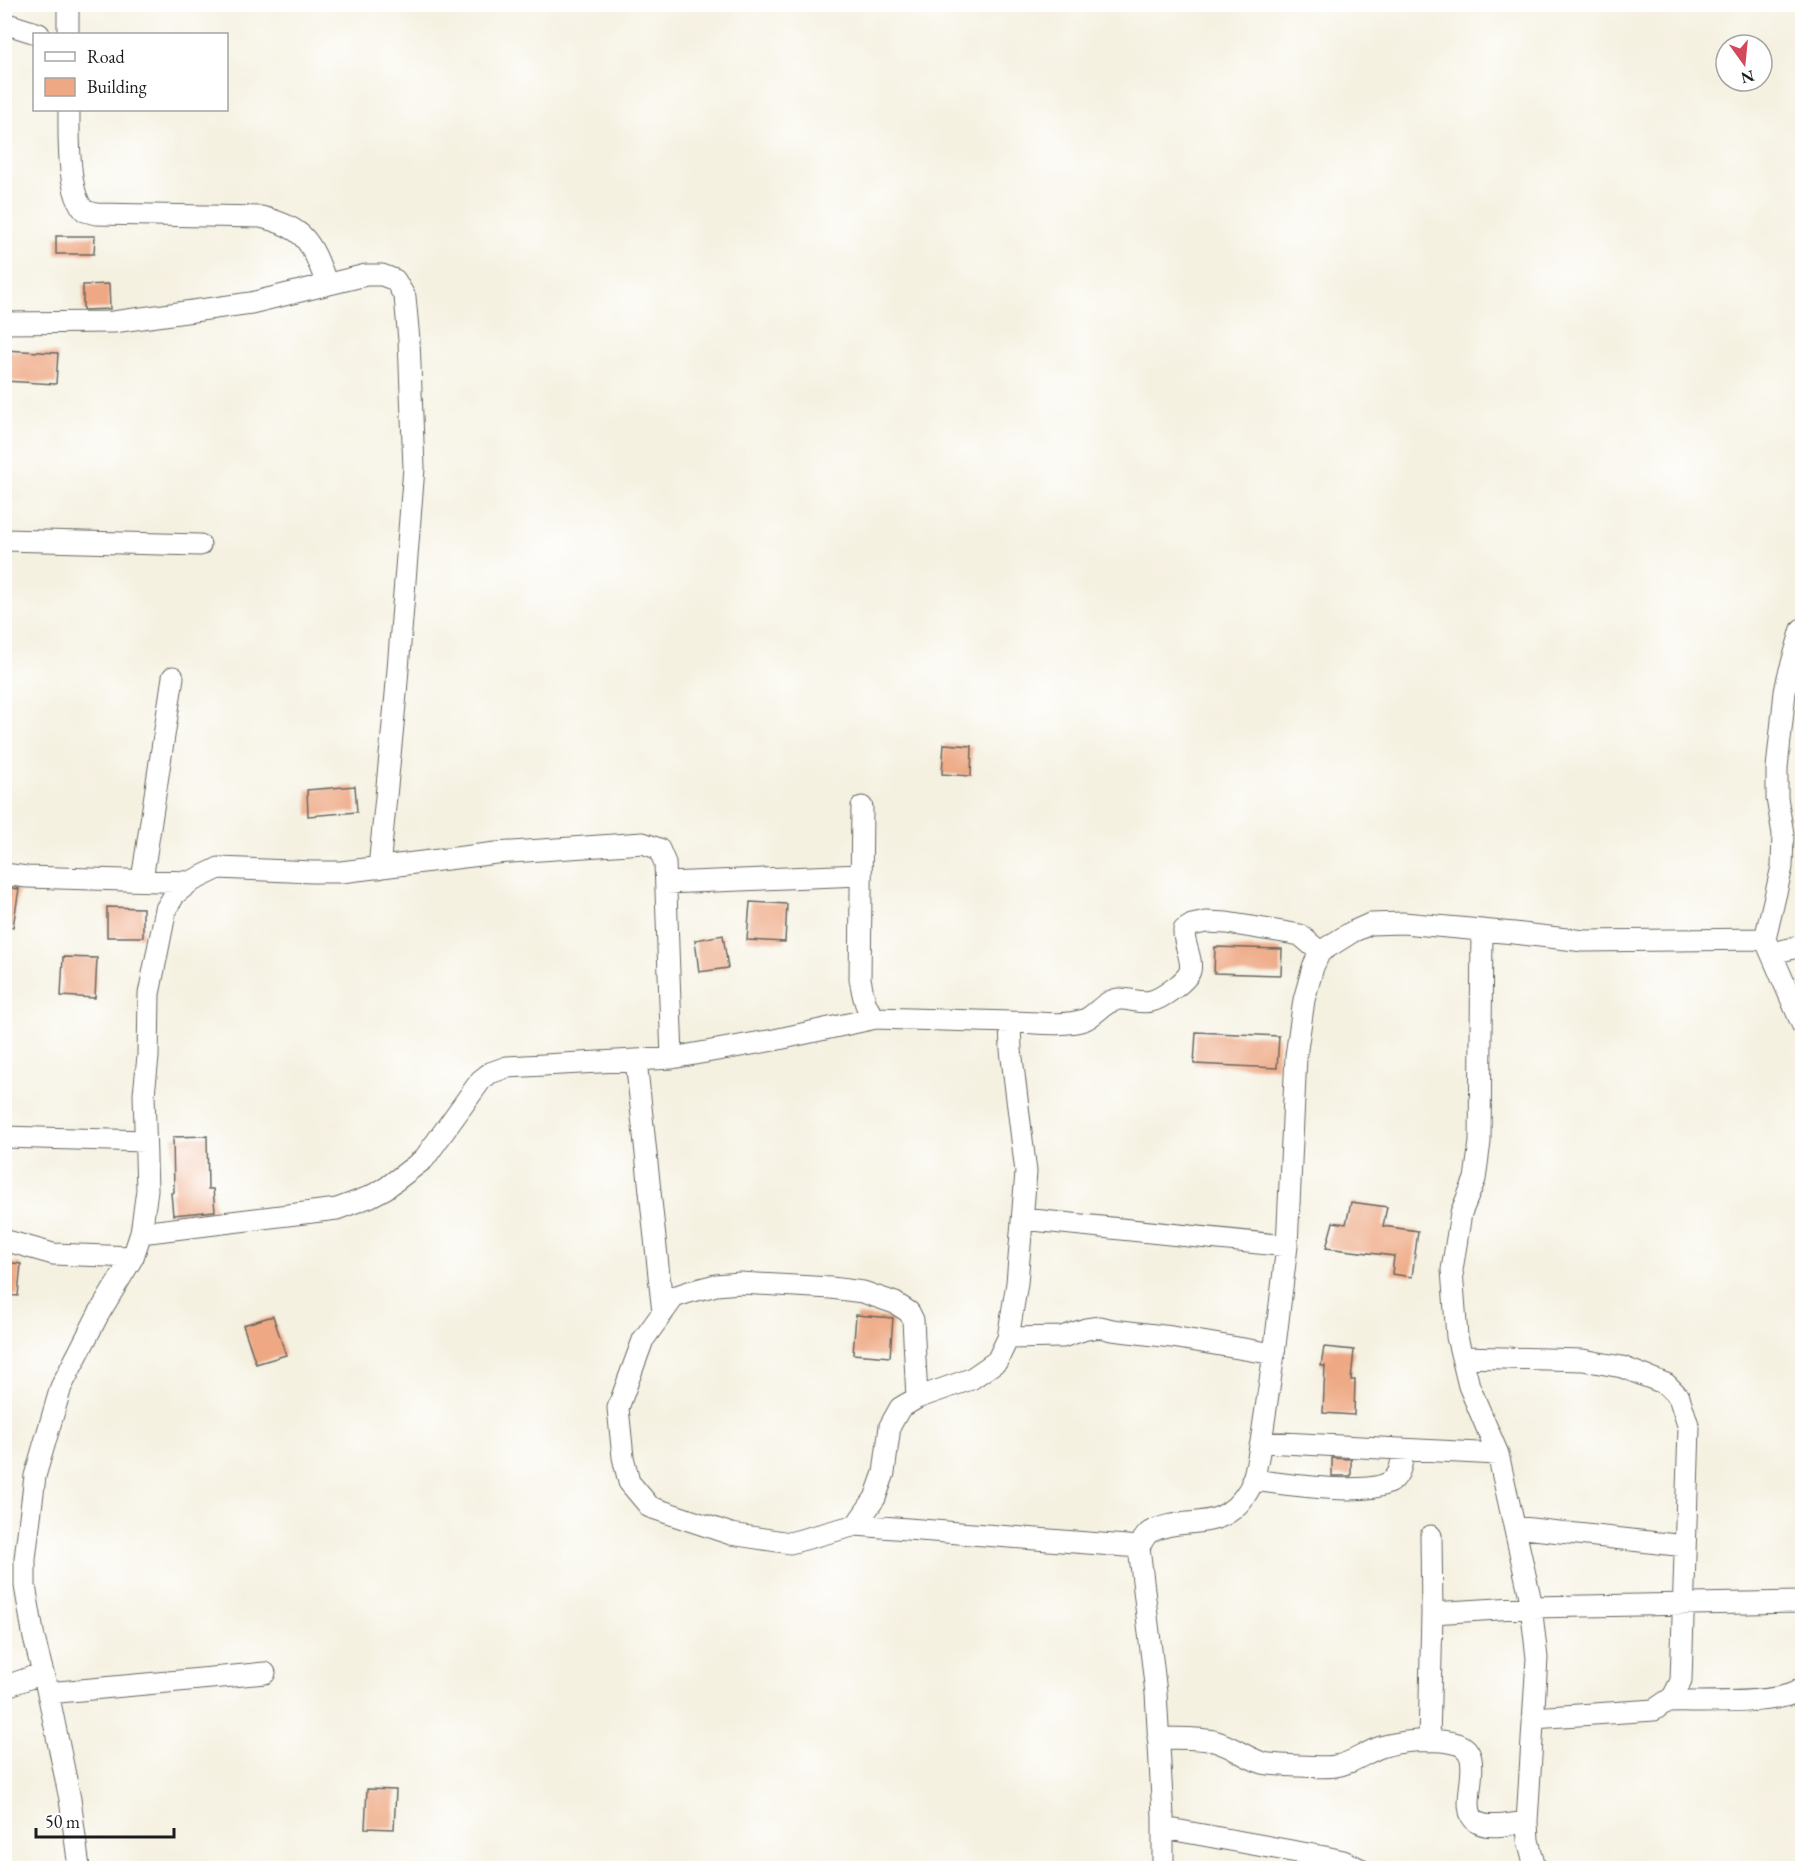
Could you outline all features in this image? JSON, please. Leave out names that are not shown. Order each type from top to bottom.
[{"type":"street","points":[[68,4],[68,33]]},
{"type":"street","points":[[4,23],[36,33]]},
{"type":"street","points":[[69,111],[69,158],[78,201],[85,211],[96,214],[261,217],[282,222],[301,233],[313,248],[327,284]]},
{"type":"street","points":[[4,323],[113,322],[251,303],[366,275],[382,275],[395,280],[405,297],[414,468],[396,694],[378,868]]},
{"type":"street","points":[[4,540],[200,545]]},
{"type":"street","points":[[1803,629],[1788,677],[1777,768],[1777,798],[1783,834],[1782,867],[1768,946],[1803,1024]]},
{"type":"street","points":[[142,880],[173,677]]},
{"type":"street","points":[[862,807],[860,979],[867,1006],[876,1018]]},
{"type":"street","points":[[79,1869],[70,1799],[46,1683],[34,1638],[25,1586],[25,1559],[36,1476],[61,1387],[98,1315],[134,1257],[141,1233],[147,1190],[144,1094],[148,1057],[149,994],[166,909],[175,894],[190,882],[219,868],[313,872],[378,868],[496,853],[643,843],[659,849],[665,864],[672,1058]]},
{"type":"street","points":[[4,874],[27,877],[190,882]]},
{"type":"street","points":[[666,883],[861,875]]},
{"type":"street","points":[[141,1233],[337,1209],[369,1197],[386,1188],[424,1159],[481,1080],[490,1073],[507,1067],[672,1058],[774,1040],[876,1018],[1074,1022],[1086,1019],[1105,1003],[1119,999],[1149,1002],[1186,979],[1190,970],[1190,960],[1184,930],[1192,925],[1206,922],[1227,923],[1300,935],[1320,952]]},
{"type":"street","points":[[1163,1869],[1164,1828],[1158,1738],[1149,1619],[1139,1547],[1148,1533],[1165,1527],[1211,1521],[1233,1509],[1250,1490],[1261,1442],[1287,1246],[1296,1056],[1304,1000],[1313,967],[1320,952],[1352,932],[1370,924],[1482,930],[1584,941],[1803,946]]},
{"type":"street","points":[[1482,930],[1480,1142],[1475,1179],[1461,1213],[1452,1270],[1457,1337],[1469,1386],[1498,1454],[1531,1607],[1537,1658],[1527,1822],[1528,1840],[1535,1869]]},
{"type":"street","points":[[856,1525],[875,1498],[881,1481],[890,1426],[900,1408],[917,1398],[971,1379],[997,1361],[1008,1338],[1017,1283],[1026,1172],[1011,1050],[1010,1022]]},
{"type":"street","points":[[636,1060],[663,1313]]},
{"type":"street","points":[[4,1137],[144,1141]]},
{"type":"street","points":[[1023,1219],[1287,1246]]},
{"type":"street","points":[[4,1240],[53,1254],[134,1257]]},
{"type":"street","points":[[917,1398],[913,1320],[909,1312],[895,1302],[863,1292],[831,1288],[741,1283],[716,1285],[688,1292],[674,1297],[643,1340],[618,1408],[623,1457],[629,1482],[650,1507],[731,1534],[790,1543],[856,1525],[1139,1547]]},
{"type":"street","points":[[1008,1338],[1062,1337],[1100,1327],[1274,1354]]},
{"type":"street","points":[[1462,1357],[1583,1360],[1622,1367],[1666,1384],[1679,1397],[1689,1428],[1690,1457],[1681,1681],[1673,1697],[1654,1710],[1533,1718]]},
{"type":"street","points":[[1261,1442],[1498,1454]]},
{"type":"street","points":[[1252,1480],[1355,1490],[1383,1486],[1394,1479],[1401,1469],[1403,1449]]},
{"type":"street","points":[[1515,1527],[1685,1546]]},
{"type":"street","points":[[1429,1741],[1431,1536]]},
{"type":"street","points":[[1432,1613],[1531,1607],[1803,1602]]},
{"type":"street","points":[[4,1687],[265,1673]]},
{"type":"street","points":[[1668,1702],[1759,1700],[1790,1696],[1803,1688]]},
{"type":"street","points":[[1158,1738],[1217,1742],[1264,1764],[1335,1767],[1381,1747],[1429,1741],[1455,1743],[1470,1753],[1472,1817],[1478,1823],[1488,1826],[1527,1822]]},
{"type":"street","points":[[1164,1828],[1325,1857],[1343,1861],[1358,1869]]},
{"type":"building","points":[[56,236],[95,236],[94,254],[56,254]]},
{"type":"building","points":[[109,284],[110,309],[83,310],[83,285]]},
{"type":"building","points":[[4,350],[58,353],[56,384],[4,381]]},
{"type":"building","points":[[944,744],[972,746],[971,776],[942,774]]},
{"type":"building","points":[[355,786],[357,812],[308,816],[307,790]]},
{"type":"building","points":[[4,887],[19,889],[13,927],[4,927]]},
{"type":"building","points":[[750,902],[787,904],[785,942],[747,940]]},
{"type":"building","points":[[107,907],[143,908],[143,937],[107,937]]},
{"type":"building","points":[[723,935],[728,968],[699,972],[695,940]]},
{"type":"building","points":[[1215,947],[1282,949],[1281,975],[1214,973]]},
{"type":"building","points":[[63,957],[97,958],[95,998],[61,996]]},
{"type":"building","points":[[1196,1032],[1279,1036],[1277,1068],[1194,1064]]},
{"type":"building","points":[[207,1136],[208,1189],[213,1189],[215,1211],[173,1215],[171,1193],[174,1192],[173,1137]]},
{"type":"building","points":[[1351,1202],[1387,1207],[1383,1226],[1418,1231],[1412,1277],[1392,1274],[1394,1256],[1326,1248],[1333,1222],[1346,1224]]},
{"type":"building","points":[[4,1262],[21,1264],[18,1296],[4,1295]]},
{"type":"building","points":[[856,1315],[893,1318],[890,1357],[853,1354]]},
{"type":"building","points":[[273,1316],[286,1355],[256,1364],[243,1325]]},
{"type":"building","points":[[1324,1347],[1354,1350],[1351,1380],[1355,1380],[1354,1415],[1323,1413],[1325,1366],[1321,1366]]},
{"type":"building","points":[[1332,1458],[1351,1459],[1351,1476],[1332,1476]]},
{"type":"building","points":[[367,1789],[396,1790],[394,1829],[365,1828]]}]
